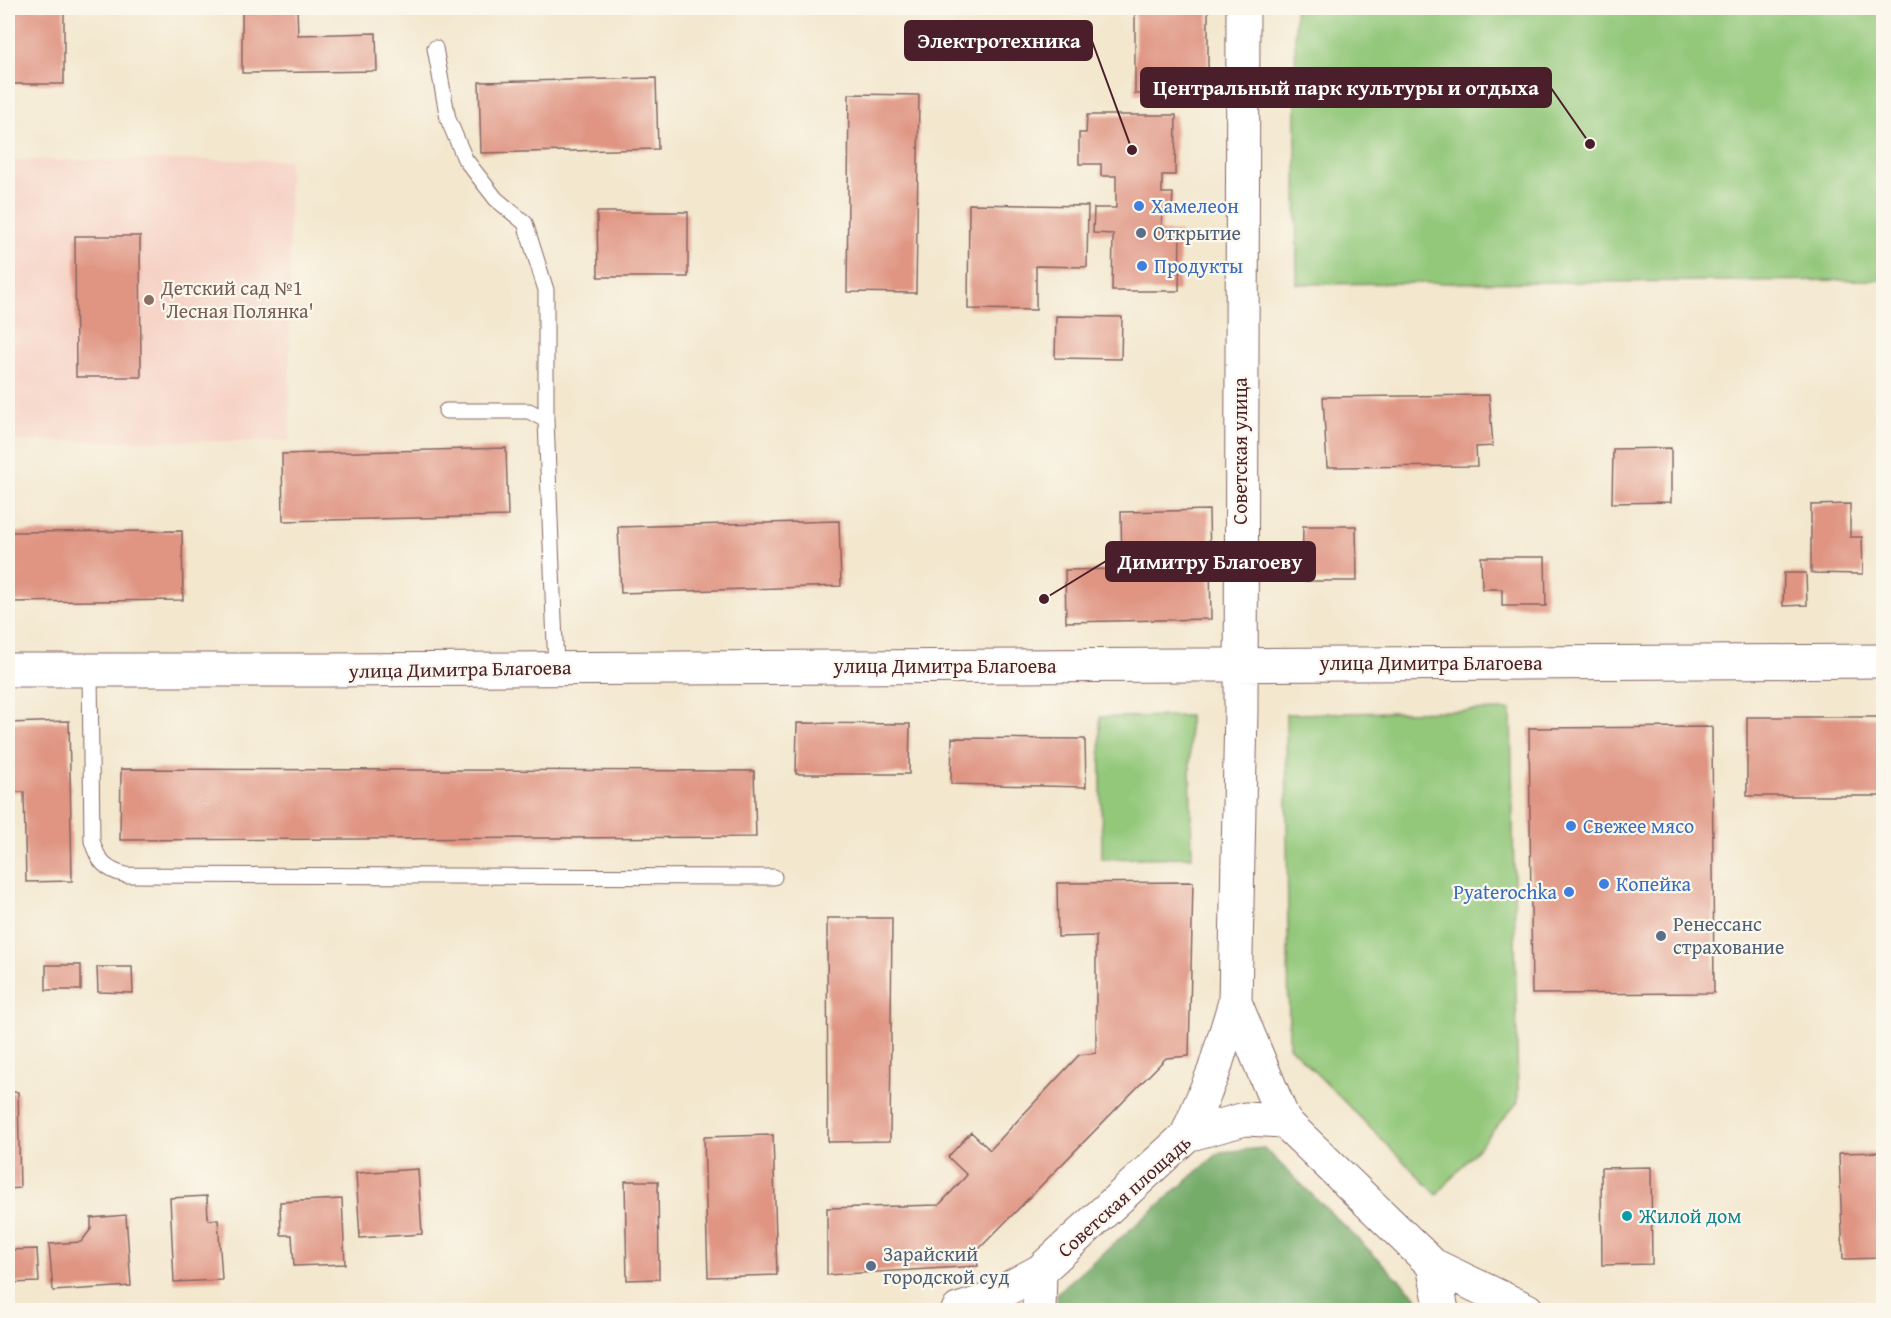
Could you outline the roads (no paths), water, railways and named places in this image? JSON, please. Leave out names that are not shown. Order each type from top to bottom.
[{"type":"street","name":"Советская улица","points":[[1187,1135],[1214,1071],[1235,1002],[1240,664],[1243,8]]},
{"type":"street","name":"улица Димитра Благоева","points":[[8,670],[1884,661]]},
{"type":"street","name":"Советская улица","points":[[1235,1002],[1284,1121]]},
{"type":"street","name":"Советская площадь","points":[[1039,1311],[1040,1271],[1187,1135],[1245,1119],[1284,1121]]},
{"type":"street","points":[[1284,1121],[1433,1265],[1527,1311]]},
{"type":"street","points":[[1433,1265],[1442,1311]]},
{"type":"street","points":[[958,1311],[984,1302],[1040,1271]]},
{"type":"lane","points":[[435,48],[448,119],[465,159],[496,199],[525,223],[546,290],[546,420],[556,668]]},
{"type":"lane","points":[[446,411],[529,411],[546,420]]},
{"type":"lane","points":[[90,670],[92,841],[97,857],[108,870],[138,875],[774,877]]},
{"type":"place","name":"Центральный парк культуры и отдыха","points":[[1590,144]]},
{"type":"place","name":"Электротехника","points":[[1132,150]]},
{"type":"place","name":"Хамелеон","points":[[1139,206]]},
{"type":"place","name":"Открытие","points":[[1141,233]]},
{"type":"place","name":"Продукты","points":[[1142,266]]},
{"type":"place","name":"Детский сад №1 'Лесная Полянка'","points":[[149,300]]},
{"type":"place","name":"Димитру Благоеву","points":[[1044,599]]},
{"type":"place","name":"Свежее мясо","points":[[1571,826]]},
{"type":"place","name":"Копейка","points":[[1604,884]]},
{"type":"place","name":"Pyaterochka","points":[[1569,892]]},
{"type":"place","name":"Ренессанс страхование","points":[[1661,936]]},
{"type":"place","name":"Жилой дом","points":[[1627,1216]]},
{"type":"place","name":"Зарайский городской суд","points":[[871,1266]]}]
